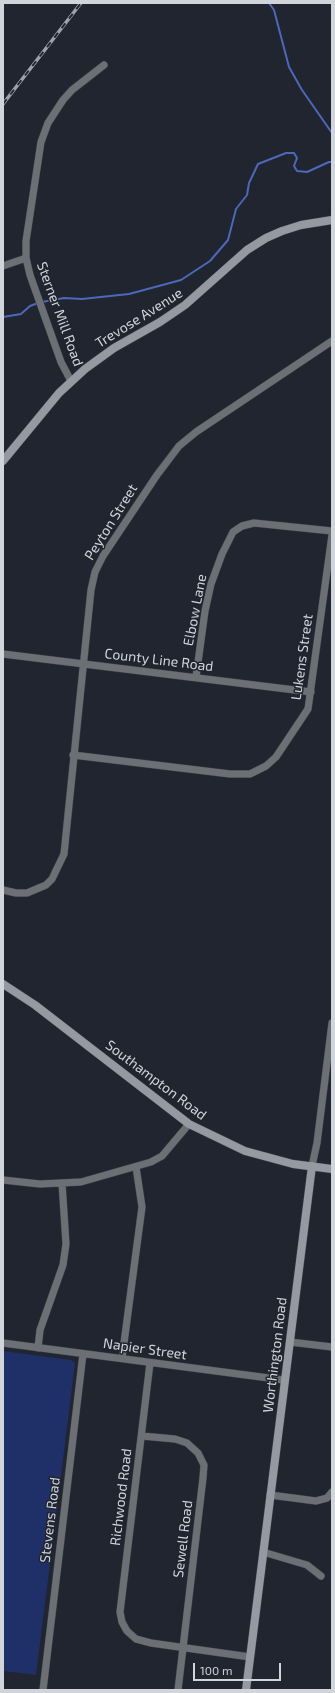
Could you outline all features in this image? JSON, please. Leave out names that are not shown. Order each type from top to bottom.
[{"type":"street","name":"Sterner Mill Road","points":[[71,381],[61,362],[30,275],[26,258],[27,230],[41,142],[51,116],[72,90],[104,66]]},
{"type":"street","name":"Trevose Avenue","points":[[3,461],[71,381],[104,355],[186,305],[235,259],[256,243],[273,234],[291,228],[332,220]]},
{"type":"street","points":[[3,266],[26,258]]},
{"type":"street","name":"Peyton Street","points":[[3,890],[16,894],[27,893],[46,885],[52,879],[64,854],[91,590],[98,566],[103,556],[175,450],[196,432],[332,340]]},
{"type":"street","name":"Elbow Lane","points":[[196,677],[211,584],[222,554],[233,532],[242,526],[254,523],[332,531]]},
{"type":"street","name":"Lukens Street","points":[[73,755],[230,774],[250,774],[266,766],[276,757],[308,709],[332,535]]},
{"type":"street","name":"County Line Road","points":[[3,654],[311,692]]},
{"type":"street","name":"Southampton Road","points":[[3,984],[35,1005],[189,1124],[245,1151],[293,1164],[332,1168]]},
{"type":"street","name":"Worthington Road","points":[[246,1690],[284,1380],[332,1023]]},
{"type":"street","points":[[3,1180],[40,1184],[81,1182],[136,1167],[151,1162],[162,1156],[189,1124]]},
{"type":"street","points":[[122,1358],[142,1208],[136,1167]]},
{"type":"street","points":[[38,1348],[40,1330],[63,1266],[66,1244],[62,1183]]},
{"type":"street","points":[[290,1342],[332,1347]]},
{"type":"street","name":"Napier Street","points":[[3,1344],[122,1358],[284,1380]]},
{"type":"street","name":"Stevens Road","points":[[43,1690],[83,1354]]},
{"type":"street","name":"Richwood Road","points":[[150,1363],[120,1612],[122,1622],[128,1632],[136,1639],[152,1643],[183,1647]]},
{"type":"street","name":"Sewell Road","points":[[142,1436],[175,1439],[188,1443],[198,1452],[204,1465],[178,1690]]},
{"type":"street","points":[[270,1494],[316,1501],[327,1498],[332,1492]]},
{"type":"street","points":[[263,1552],[307,1565],[321,1576]]},
{"type":"street","points":[[183,1647],[250,1657]]},
{"type":"shaded area","points":[[3,1351],[71,1360],[75,1363],[36,1675],[3,1671]]},
{"type":"waterway","points":[[269,3],[274,10],[289,67],[302,90],[332,133]]},
{"type":"waterway","points":[[42,302],[64,298],[82,299],[129,294],[181,280],[210,261],[228,240],[236,209],[247,195],[249,183],[258,164],[286,153],[294,153],[297,158],[294,166],[297,171],[307,172],[332,162]]},
{"type":"waterway","points":[[3,317],[21,314],[30,306],[38,303]]},
{"type":"railway","points":[[3,104],[81,3]]}]
